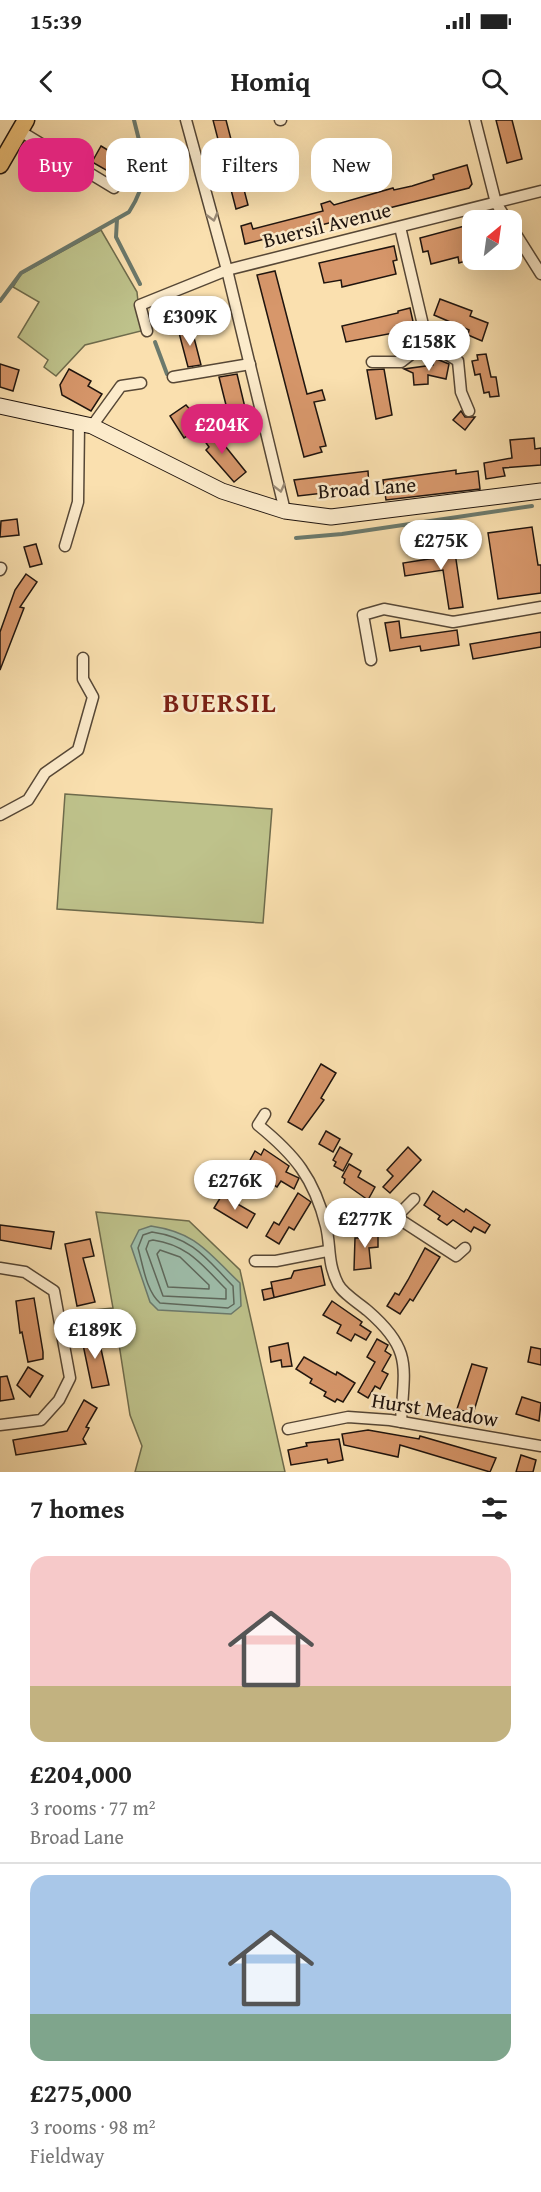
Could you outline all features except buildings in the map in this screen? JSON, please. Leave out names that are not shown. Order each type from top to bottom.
[{"type":"main road","points":[[0,165],[23,125]]},
{"type":"main road","name":"Broad Lane","points":[[0,406],[85,425],[222,492],[285,511],[331,517],[541,491]]},
{"type":"street","points":[[186,120],[227,270],[285,511]]},
{"type":"street","points":[[475,120],[496,203],[501,210]]},
{"type":"street","points":[[23,125],[106,182]]},
{"type":"street","name":"Buersil Avenue","points":[[147,331],[140,305],[227,270],[541,191]]},
{"type":"street","points":[[400,227],[427,342],[458,361],[460,392],[469,411]]},
{"type":"street","points":[[522,244],[541,274]]},
{"type":"street","points":[[372,362],[401,362],[427,342]]},
{"type":"street","points":[[173,377],[250,364]]},
{"type":"street","points":[[65,546],[78,502],[85,425],[121,386],[141,383]]},
{"type":"street","points":[[371,660],[363,615],[384,609],[453,622],[541,607]]},
{"type":"street","points":[[0,815],[28,800],[45,773],[78,750],[93,697],[83,679],[83,658]]},
{"type":"street","points":[[265,1114],[258,1125],[289,1149],[305,1174],[327,1227],[327,1251],[339,1286],[389,1329],[399,1342],[404,1357],[401,1422]]},
{"type":"street","points":[[327,1227],[396,1217],[414,1198]]},
{"type":"street","points":[[396,1217],[459,1256]]},
{"type":"street","points":[[255,1261],[276,1261],[327,1251]]},
{"type":"street","points":[[0,1268],[25,1272],[54,1291],[70,1378],[59,1400],[40,1420],[0,1425]]},
{"type":"street","name":"Hurst Meadow","points":[[288,1429],[348,1417],[401,1422],[541,1446]]},
{"type":"green space","points":[[101,230],[137,292],[141,331],[85,345],[56,376],[44,367],[48,360],[18,337],[39,302],[13,287],[21,274]]},
{"type":"green space","points":[[65,794],[272,809],[263,923],[57,909]]},
{"type":"green space","points":[[96,1212],[189,1221],[240,1270],[285,1472],[135,1472],[142,1446],[130,1415],[116,1325],[67,1334],[62,1313],[113,1308]]},
{"type":"water","points":[[151,1226],[167,1229],[191,1239],[210,1254],[240,1283],[241,1306],[231,1314],[158,1310],[150,1302],[131,1246],[139,1230]]},
{"type":"waterway","points":[[0,301],[21,273],[129,212],[141,188],[144,167],[134,120]]},
{"type":"waterway","points":[[117,219],[116,237],[140,284]]},
{"type":"waterway","points":[[155,342],[167,374]]},
{"type":"waterway","points":[[296,538],[342,534],[532,506]]},
{"type":"district","name":"BUERSIL","points":[[220,703]]}]
